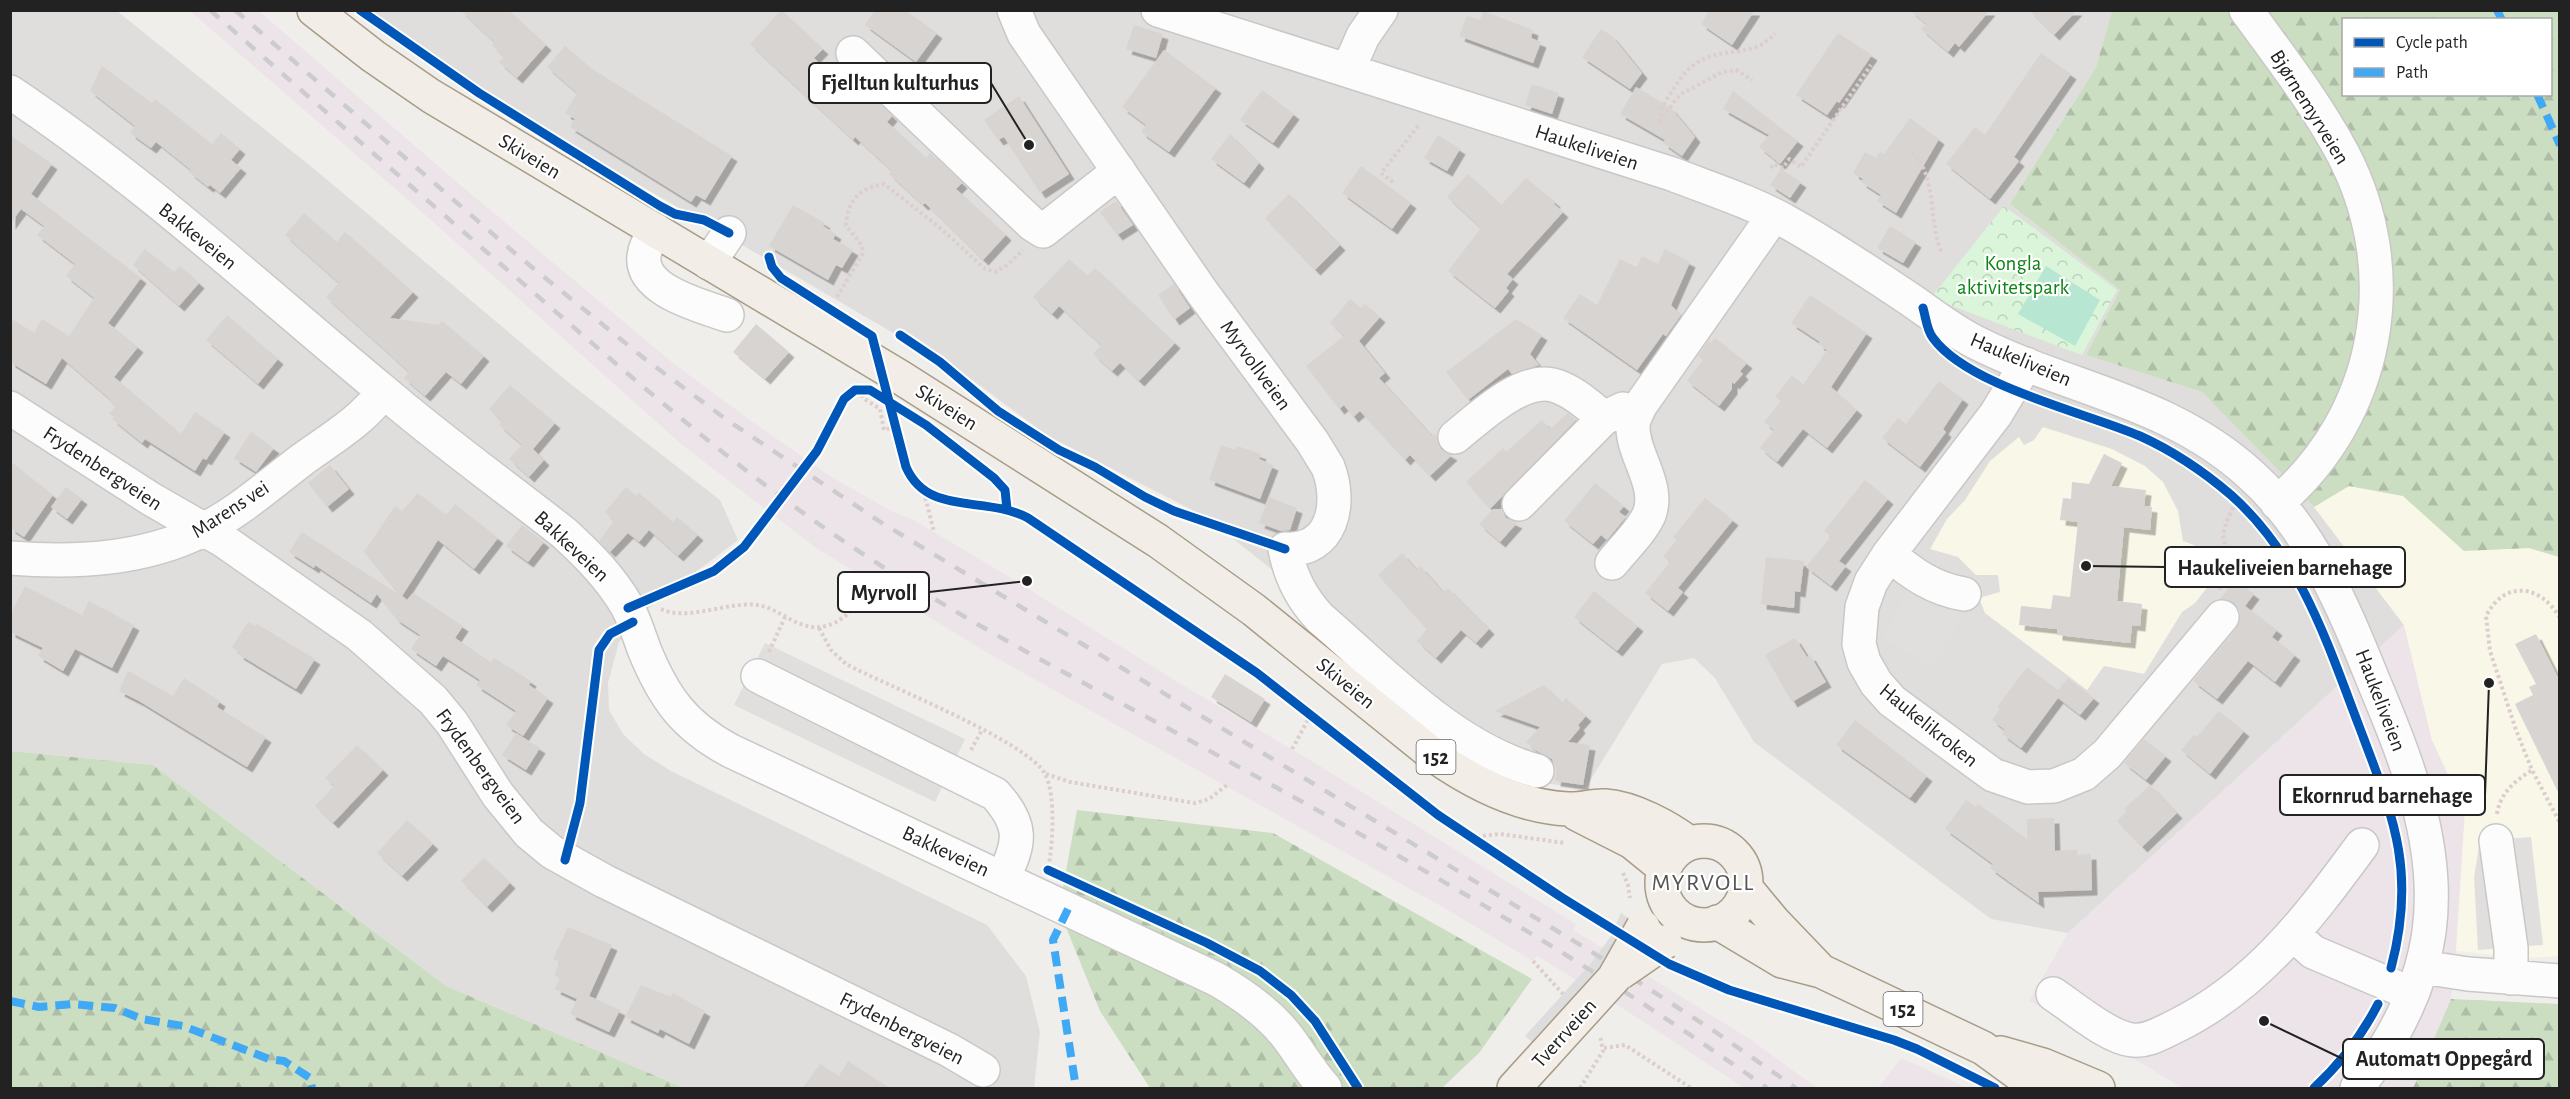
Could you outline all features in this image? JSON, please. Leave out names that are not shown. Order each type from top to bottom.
[{"type":"main road","name":"Skiveien","points":[[314,10],[373,56],[431,96],[957,413],[1180,556],[1262,616],[1410,736],[1468,779],[1514,797],[1568,809],[1632,842],[1664,880]]},
{"type":"main road","name":"Skiveien","points":[[1568,809],[1606,806],[1615,808],[1658,823],[1689,843]]},
{"type":"main road","name":"152","points":[[1689,843],[1703,840],[1730,849],[1739,860],[1744,873],[1745,886],[1783,933],[1821,971]]},
{"type":"main road","points":[[1664,880],[1678,850],[1689,843]]},
{"type":"main road","name":"152","points":[[1664,880],[1674,912],[1705,923],[1782,961],[1821,971],[1983,1048],[2021,1077],[2043,1065],[2098,1089]]},
{"type":"main road","name":"Tverrveien","points":[[1514,1089],[1614,978],[1664,880]]},
{"type":"main road","points":[[1705,923],[1737,908],[1745,886]]},
{"type":"main road","name":"Tverrveien","points":[[1614,978],[1705,923]]},
{"type":"street","name":"Myrvollveien","points":[[1014,10],[1024,34],[1196,284],[1328,467],[1335,497],[1335,506],[1329,525],[1311,545],[1294,550],[1285,549],[1293,579],[1306,602],[1320,618],[1454,732],[1492,756],[1537,771]]},
{"type":"street","points":[[1348,70],[1363,36],[1381,10]]},
{"type":"street","name":"Bjørnemyrveien","points":[[2246,10],[2308,97],[2343,156],[2362,203],[2374,256],[2376,280],[2371,346],[2365,371],[2349,411],[2323,455],[2302,480],[2277,503]]},
{"type":"street","name":"Haukeliveien","points":[[1165,12],[1672,174],[1774,215],[1973,341],[2026,364],[2135,403],[2194,432],[2253,477],[2277,503],[2307,542],[2335,589],[2397,737],[2421,812],[2431,880],[2429,930],[2417,981],[2379,1058],[2357,1089]]},
{"type":"street","points":[[853,53],[1042,231],[1119,171]]},
{"type":"street","name":"Bakkeveien","points":[[10,92],[39,111],[184,224],[383,392],[564,532],[638,604],[652,668],[667,696],[682,717],[703,736],[1188,965],[1243,995],[1284,1033],[1316,1083]]},
{"type":"street","points":[[1612,563],[1644,523],[1651,504],[1651,491],[1634,432],[1633,423],[1640,406],[1774,215]]},
{"type":"street","points":[[655,230],[645,247],[643,257],[644,266],[654,282],[672,293],[727,315]]},
{"type":"street","points":[[709,263],[729,233]]},
{"type":"street","name":"Haukelikroken","points":[[2026,364],[1996,414],[1888,554],[1871,582],[1862,607],[1859,644],[1864,662],[1876,683],[1892,700],[1983,770],[2004,780],[2028,787],[2054,786],[2074,780],[2084,774],[2107,754],[2143,713],[2220,604]]},
{"type":"street","points":[[1455,437],[1509,396],[1536,385],[1546,384],[1561,388],[1605,418]]},
{"type":"street","name":"Marens vei","points":[[10,558],[87,560],[166,546],[204,530],[350,427],[372,407],[383,392]]},
{"type":"street","points":[[1519,504],[1605,418],[1619,410],[1640,406]]},
{"type":"street","name":"Frydenbergveien","points":[[10,408],[151,499],[204,530],[359,635],[404,672],[433,700],[452,723],[498,795],[520,824],[552,852],[604,881],[949,1050],[983,1070]]},
{"type":"street","points":[[1888,554],[1926,582],[1950,592],[1964,594]]},
{"type":"street","points":[[758,676],[995,794],[1007,807],[1017,825],[1017,844],[1003,878]]},
{"type":"street","points":[[2496,841],[2511,948],[2511,978]]},
{"type":"street","points":[[2054,994],[2121,1038],[2139,1041],[2151,1038],[2219,1002],[2243,984],[2293,934],[2362,845]]},
{"type":"street","points":[[2293,934],[2313,952],[2417,981],[2511,978],[2559,981]]},
{"type":"path","points":[[1752,80],[1736,70],[1722,72],[1677,98],[1659,122],[1660,111],[1672,91],[1696,62],[1712,56],[1759,48],[1775,33]]},
{"type":"path","points":[[1770,168],[1774,164],[1783,168],[1789,159],[1801,167],[1871,65]]},
{"type":"path","points":[[1393,182],[1381,173],[1418,124],[1426,128]]},
{"type":"path","points":[[1912,152],[1925,169],[1930,187],[1935,239],[1942,253]]},
{"type":"path","points":[[837,297],[863,253],[862,246],[846,225],[847,212],[855,197],[868,186],[884,184],[938,226],[985,269],[995,272],[1007,265],[1042,231]]},
{"type":"path","points":[[855,390],[866,389],[879,396]]},
{"type":"path","points":[[855,390],[880,409],[884,430],[894,427]]},
{"type":"path","points":[[889,407],[897,437]]},
{"type":"path","points":[[915,484],[924,492],[935,497]]},
{"type":"path","points":[[924,492],[934,532]]},
{"type":"path","points":[[2220,604],[2229,565],[2223,535],[2237,501]]},
{"type":"path","points":[[638,604],[676,614],[756,604],[811,627],[828,626],[844,616],[875,585]]},
{"type":"path","points":[[2559,618],[2546,599],[2526,591],[2508,593],[2497,600],[2486,616],[2490,651],[2532,770],[2559,824]]},
{"type":"path","points":[[758,676],[785,617]]},
{"type":"path","points":[[1292,749],[1307,713],[1320,724]]},
{"type":"path","points":[[2496,841],[2495,821],[2503,796],[2514,781],[2532,770]]},
{"type":"path","points":[[1046,774],[1070,782],[1195,803],[1209,799],[1227,785]]},
{"type":"path","points":[[1467,835],[1500,834],[1576,845]]},
{"type":"path","points":[[1467,835],[1487,849]]},
{"type":"path","points":[[1619,867],[1628,885],[1630,898]]},
{"type":"path","points":[[1048,870],[1059,875]]},
{"type":"path","points":[[1604,1048],[1625,1045],[1691,1089]]},
{"type":"shaded area","points":[[10,11],[117,11],[319,173],[568,382],[720,500],[738,540],[651,606],[619,642],[608,683],[609,710],[623,734],[644,754],[671,771],[987,925],[1026,976],[1040,1032],[1034,1088],[684,1088],[446,986],[153,765],[11,751]]},
{"type":"shaded area","points":[[190,11],[259,11],[452,178],[673,363],[830,476],[893,512],[912,519],[1001,572],[1576,924],[1573,930],[1750,1039],[1817,1088],[1744,1088],[1630,1013],[1537,956],[1533,961],[1439,905],[991,655],[816,548],[681,444],[423,213]]},
{"type":"shaded area","points":[[372,11],[2112,11],[2096,67],[2010,204],[2120,290],[2086,355],[2202,392],[2314,507],[2404,625],[2068,933],[1991,919],[1754,742],[1714,677],[1694,658],[1662,664],[1585,789],[1538,782],[1206,517],[1048,436],[967,376],[581,151],[452,71]]},
{"type":"shaded area","points":[[2043,427],[2112,449],[2145,466],[2163,482],[2178,511],[2183,541],[2194,545],[2213,580],[2195,603],[2182,612],[2144,674],[2104,666],[2087,690],[1985,613],[1979,598],[2000,592],[1998,575],[1976,575],[1958,557],[1930,549],[1947,519],[1965,500],[1990,461],[2019,437],[2024,445],[2034,440]]},
{"type":"shaded area","points":[[2349,486],[2403,496],[2464,551],[2529,548],[2559,557],[2559,956],[2526,958],[2456,951],[2465,811],[2432,740],[2404,625],[2314,507]]},
{"type":"shaded area","points":[[1909,585],[1967,604],[1938,660],[1931,666],[1884,639]]},
{"type":"shaded area","points":[[2404,625],[2432,740],[2465,811],[2451,999],[2413,1088],[2182,1088],[2120,1050],[2029,1001],[2068,933]]},
{"type":"shaded area","points":[[765,643],[965,739],[935,802],[734,705]]},
{"type":"shaded area","points":[[2531,837],[2543,945],[2478,950],[2474,877],[2480,841]]},
{"type":"shaded area","points":[[1901,1058],[1967,1088],[1878,1088]]},
{"type":"green space","points":[[2112,11],[2559,11],[2559,557],[2529,548],[2464,551],[2403,496],[2349,486],[2314,507],[2202,392],[2086,355],[2120,290],[2010,204],[2096,67]]},
{"type":"green space","name":"Kongla aktivitetspark","points":[[2004,206],[2117,290],[2082,355],[1931,298]]},
{"type":"green space","points":[[2046,266],[2100,300],[2075,346],[2018,314]]},
{"type":"green space","points":[[11,751],[153,765],[446,986],[684,1088],[11,1088]]},
{"type":"green space","points":[[1077,810],[1273,833],[1532,979],[1479,1053],[1442,1088],[1150,1088],[1100,1011],[1059,910]]},
{"type":"green space","points":[[2451,999],[2559,1004],[2559,1088],[2413,1088]]},
{"type":"pier","points":[[1621,913],[1676,949],[1639,974],[1556,1063],[1525,1036],[1592,962],[1611,936]]},
{"type":"building","points":[[460,10],[508,10],[546,45],[517,78],[499,62],[504,57],[492,45],[494,42]]},
{"type":"building","points":[[781,10],[823,49],[814,58],[841,85],[844,81],[856,92],[861,87],[892,116],[887,122],[926,158],[930,153],[962,183],[956,189],[1006,235],[983,260],[925,203],[923,205],[889,174],[892,171],[855,137],[853,140],[750,44]]},
{"type":"building","points":[[875,10],[905,10],[937,33],[916,62],[865,25]]},
{"type":"building","points":[[1710,10],[1755,10],[1732,45],[1701,24]]},
{"type":"building","points":[[1910,10],[1990,10],[1959,47],[1955,43],[1948,52],[1921,29],[1926,24]]},
{"type":"building","points":[[2029,10],[2077,10],[2054,35]]},
{"type":"building","points":[[1483,11],[1533,30],[1531,38],[1541,42],[1533,63],[1459,36],[1467,16],[1480,20]]},
{"type":"building","points":[[1134,25],[1163,34],[1156,58],[1126,49]]},
{"type":"building","points":[[1601,29],[1612,36],[1642,73],[1630,89],[1582,57]]},
{"type":"building","points":[[1838,33],[1872,55],[1839,103],[1837,101],[1827,115],[1796,95]]},
{"type":"building","points":[[565,46],[592,69],[732,156],[705,200],[696,195],[691,202],[570,127],[575,119],[565,113],[577,93],[547,67]]},
{"type":"building","points":[[1164,50],[1216,88],[1169,152],[1141,132],[1146,125],[1122,107]]},
{"type":"building","points":[[2041,53],[2071,74],[2014,157],[2019,161],[1990,199],[1946,164],[1975,127],[1985,135]]},
{"type":"building","points":[[102,66],[152,103],[155,99],[212,144],[221,133],[240,149],[231,160],[241,168],[220,193],[189,172],[191,170],[156,142],[151,148],[130,133],[135,126],[90,91]]},
{"type":"building","points":[[1532,84],[1559,93],[1552,114],[1525,105]]},
{"type":"building","points":[[1636,87],[1671,108],[1695,137],[1682,156],[1663,143],[1665,140],[1620,114]]},
{"type":"building","points":[[1262,90],[1294,114],[1273,143],[1240,120]]},
{"type":"building","points":[[1733,91],[1798,141],[1780,164],[1759,147],[1769,135],[1723,109]]},
{"type":"building","points":[[1019,96],[1069,174],[1040,193],[1004,137],[998,140],[984,120]]},
{"type":"building","points":[[1910,118],[1939,139],[1896,213],[1877,201],[1881,195],[1861,182],[1863,179],[1853,173],[1865,152],[1876,158],[1880,152],[1884,154]]},
{"type":"building","points":[[1230,134],[1259,163],[1244,183],[1211,159]]},
{"type":"building","points":[[10,135],[52,164],[31,194],[141,278],[108,323],[138,347],[114,377],[181,434],[195,412],[225,432],[206,460],[203,458],[195,471],[145,439],[142,443],[112,419],[114,417],[109,414],[115,407],[110,402],[111,400],[62,358],[46,384],[10,362],[10,318],[34,333],[42,319],[69,336],[94,298],[66,276],[75,264],[37,235],[44,226],[21,209],[10,224]]},
{"type":"building","points":[[1438,135],[1460,149],[1447,171],[1424,158]]},
{"type":"building","points":[[1361,166],[1411,203],[1392,229],[1342,193]]},
{"type":"building","points":[[1781,169],[1801,182],[1790,198],[1770,185]]},
{"type":"building","points":[[1468,174],[1501,205],[1526,178],[1555,202],[1554,204],[1563,212],[1507,274],[1513,279],[1506,288],[1509,291],[1495,308],[1448,271],[1481,228],[1447,197]]},
{"type":"building","points":[[1289,194],[1340,245],[1315,270],[1265,218]]},
{"type":"building","points":[[1116,201],[1133,225],[1117,235],[1100,212]]},
{"type":"building","points":[[793,205],[825,223],[823,226],[836,234],[833,239],[853,250],[842,268],[836,265],[828,280],[769,246]]},
{"type":"building","points":[[304,213],[337,242],[345,232],[413,292],[390,318],[439,325],[442,321],[484,356],[461,384],[446,372],[425,396],[404,378],[409,372],[326,297],[339,283],[285,235]]},
{"type":"building","points":[[1890,226],[1916,242],[1903,263],[1877,248]]},
{"type":"building","points":[[145,249],[174,272],[180,266],[199,283],[179,306],[133,265]]},
{"type":"building","points":[[1665,249],[1690,262],[1671,305],[1681,315],[1666,336],[1663,334],[1637,370],[1563,318],[1580,294],[1597,305],[1620,259],[1637,267],[1642,256],[1658,264]]},
{"type":"building","points":[[1069,259],[1087,276],[1095,268],[1175,343],[1139,381],[1120,363],[1112,371],[1093,354],[1101,345],[1059,306],[1052,314],[1033,297]]},
{"type":"building","points":[[1174,284],[1190,308],[1174,320],[1158,295]]},
{"type":"building","points":[[1810,295],[1867,333],[1831,387],[1857,410],[1827,448],[1803,429],[1777,462],[1760,448],[1774,430],[1764,422],[1781,401],[1775,397],[1792,375],[1803,385],[1827,350],[1818,344],[1820,342],[1791,323]]},
{"type":"building","points":[[1350,299],[1361,308],[1365,304],[1380,317],[1359,341],[1385,373],[1379,378],[1432,436],[1435,434],[1437,436],[1441,449],[1452,455],[1430,476],[1410,455],[1405,460],[1360,411],[1353,417],[1344,405],[1339,409],[1306,366],[1344,336],[1330,323]]},
{"type":"building","points":[[227,315],[278,359],[258,384],[206,340]]},
{"type":"building","points":[[1516,319],[1542,335],[1530,354],[1539,365],[1512,374],[1508,369],[1468,400],[1446,372]]},
{"type":"building","points":[[756,324],[789,352],[765,379],[733,352]]},
{"type":"building","points":[[1715,338],[1747,363],[1740,371],[1743,374],[1734,384],[1732,382],[1732,389],[1719,406],[1687,381],[1703,360],[1698,356],[1709,341],[1711,343]]},
{"type":"building","points":[[1939,381],[1963,399],[1943,429],[1946,432],[1920,467],[1882,438],[1898,418],[1906,424]]},
{"type":"building","points":[[510,385],[555,423],[533,449],[544,460],[529,477],[509,459],[522,445],[499,425],[502,421],[489,409]]},
{"type":"building","points":[[1568,413],[1576,420],[1490,509],[1466,482],[1503,448],[1506,452],[1542,420],[1550,429]]},
{"type":"building","points":[[251,432],[274,448],[256,472],[234,458]]},
{"type":"building","points":[[1221,445],[1235,450],[1237,446],[1261,454],[1259,459],[1273,465],[1260,499],[1209,480]]},
{"type":"building","points":[[2104,454],[2122,463],[2111,486],[2146,490],[2144,506],[2152,507],[2150,530],[2124,527],[2117,601],[2142,604],[2140,626],[2132,625],[2130,643],[2057,635],[2057,629],[2019,625],[2021,606],[2051,609],[2053,595],[2070,597],[2078,522],[2060,520],[2063,498],[2071,499],[2072,482],[2089,484]]},
{"type":"building","points":[[10,461],[53,495],[24,537],[10,528]]},
{"type":"building","points":[[330,465],[349,489],[327,507],[308,483]]},
{"type":"building","points":[[1865,480],[1888,499],[1839,561],[1846,566],[1831,586],[1806,567],[1831,536],[1824,531]]},
{"type":"building","points":[[1595,483],[1624,506],[1619,512],[1626,517],[1607,540],[1601,535],[1593,544],[1564,521]]},
{"type":"building","points":[[66,487],[82,499],[67,519],[51,507]]},
{"type":"building","points":[[626,487],[636,496],[639,493],[673,522],[677,517],[698,535],[678,556],[649,530],[639,542],[628,533],[610,552],[599,541],[614,521],[605,512]]},
{"type":"building","points":[[418,493],[446,515],[455,504],[498,538],[474,569],[438,540],[402,596],[407,600],[413,593],[463,626],[455,638],[491,662],[494,658],[531,681],[529,685],[548,698],[523,736],[506,725],[516,711],[476,685],[480,680],[443,656],[436,666],[411,649],[420,635],[396,619],[377,594],[371,603],[315,565],[314,568],[289,552],[302,532],[398,594],[364,552],[395,506],[402,511]]},
{"type":"building","points":[[1269,497],[1297,508],[1290,530],[1281,531],[1259,523]]},
{"type":"building","points":[[1705,498],[1733,520],[1678,588],[1683,592],[1668,611],[1645,593],[1670,562],[1663,556],[1677,540],[1673,537]]},
{"type":"building","points":[[1493,509],[1501,509],[1506,518],[1517,523],[1500,542],[1479,524]]},
{"type":"building","points":[[522,525],[544,542],[528,562],[506,546]]},
{"type":"building","points":[[1402,553],[1417,570],[1420,566],[1443,592],[1448,588],[1489,629],[1476,643],[1461,630],[1436,658],[1417,641],[1427,629],[1378,575]]},
{"type":"building","points":[[1766,557],[1804,561],[1800,592],[1795,591],[1794,608],[1761,604]]},
{"type":"building","points":[[2235,580],[2254,594],[2245,606],[2277,630],[2272,637],[2295,655],[2275,682],[2248,661],[2217,699],[2193,681],[2240,621],[2240,611],[2234,603],[2220,599]]},
{"type":"building","points":[[25,586],[82,615],[89,601],[134,625],[112,668],[75,649],[63,671],[38,656],[43,648],[10,632],[10,615]]},
{"type":"building","points":[[1594,591],[1638,626],[1617,651],[1574,617]]},
{"type":"building","points":[[248,622],[256,626],[257,624],[315,659],[296,689],[238,654],[239,652],[232,647]]},
{"type":"building","points":[[2536,634],[2559,680],[2559,794],[2515,704],[2533,695],[2529,687],[2536,684],[2515,644]]},
{"type":"building","points":[[1795,638],[1807,657],[1810,655],[1826,682],[1792,702],[1765,655]]},
{"type":"building","points":[[2027,667],[2058,690],[2068,678],[2094,698],[2080,715],[2058,698],[2021,748],[2002,734],[2005,730],[1992,720],[2000,709],[1997,707]]},
{"type":"building","points":[[128,671],[173,696],[184,678],[220,701],[217,707],[266,737],[247,767],[119,691]]},
{"type":"building","points":[[1225,674],[1265,699],[1251,722],[1211,697]]},
{"type":"building","points":[[1544,685],[1562,703],[1566,698],[1586,716],[1578,725],[1580,728],[1568,742],[1590,745],[1583,785],[1555,781],[1557,770],[1552,759],[1526,742],[1540,727],[1495,711]]},
{"type":"building","points":[[2219,711],[2244,731],[2210,774],[2181,750],[2194,735],[2197,737]]},
{"type":"building","points":[[1855,720],[1927,776],[1910,798],[1836,745]]},
{"type":"building","points":[[516,733],[540,748],[526,770],[502,755]]},
{"type":"building","points":[[2144,739],[2166,756],[2146,780],[2124,763]]},
{"type":"building","points":[[357,745],[383,770],[333,823],[315,806],[334,786],[325,778]]},
{"type":"building","points":[[2150,785],[2177,813],[2142,847],[2117,821],[2127,811],[2124,809]]},
{"type":"building","points":[[1966,800],[1976,807],[1978,804],[2027,839],[2027,819],[2054,818],[2055,851],[2077,850],[2077,855],[2091,854],[2092,890],[2038,892],[2039,903],[1990,868],[1993,864],[1945,829]]},
{"type":"building","points":[[407,820],[433,844],[402,876],[377,853]]},
{"type":"building","points":[[484,858],[510,883],[487,907],[461,881]]},
{"type":"building","points":[[568,927],[612,945],[589,996],[620,1010],[609,1032],[570,1014],[577,999],[555,989],[560,978],[554,975],[560,962],[553,959]]},
{"type":"building","points":[[641,985],[671,997],[673,993],[705,1011],[689,1044],[660,1029],[658,1033],[625,1017]]},
{"type":"building","points":[[848,1061],[891,1089],[802,1089],[820,1064],[839,1076]]},
{"type":"railway","points":[[210,10],[658,399],[738,464],[820,525],[907,582],[998,636],[1297,799],[1503,917],[1637,1000],[1767,1088]]},
{"type":"railway","points":[[235,10],[517,255],[645,359],[727,420],[882,523],[1592,952],[1714,1031],[1796,1088]]},
{"type":"marked path","points":[[2497,10],[2501,18]]},
{"type":"marked path","points":[[2538,96],[2560,145]]},
{"type":"marked path","points":[[1068,909],[1053,940],[1076,1088]]},
{"type":"marked path","points":[[10,1001],[39,1007],[73,1004],[115,1008],[142,1019],[183,1026],[269,1059],[284,1061],[310,1078],[312,1088]]},
{"type":"cycle path","points":[[360,10],[479,93],[660,206],[675,214],[704,220],[729,233]]},
{"type":"cycle path","points":[[769,257],[772,267],[781,278],[872,336],[906,467],[916,483],[928,493],[959,503],[1011,511],[1028,518],[1257,673],[1438,815],[1561,897],[1669,964],[1729,990],[1894,1040],[1995,1088]]},
{"type":"cycle path","points":[[1923,308],[1933,338],[1950,355],[1972,370],[2029,396],[2140,436],[2176,455],[2231,495],[2276,545],[2309,602],[2323,632],[2391,816],[2398,844],[2402,902],[2391,968]]},
{"type":"cycle path","points":[[900,335],[940,362],[998,411],[1059,450],[1095,467],[1145,497],[1174,511],[1285,549]]},
{"type":"cycle path","points":[[628,608],[714,571],[744,547],[817,451],[844,399],[855,390],[870,390],[926,425],[994,478],[1005,490],[1007,509]]},
{"type":"cycle path","points":[[565,860],[580,803],[599,650],[610,634],[633,622]]},
{"type":"cycle path","points":[[1048,870],[1207,943],[1260,971],[1291,995],[1315,1021],[1358,1088]]},
{"type":"cycle path","points":[[2314,1088],[2350,1049],[2378,1004]]},
{"type":"place","name":"Fjelltun kulturhus","points":[[1029,145]]},
{"type":"place","name":"Haukeliveien barnehage","points":[[2086,566]]},
{"type":"place","name":"Myrvoll","points":[[1027,581]]},
{"type":"place","name":"Ekornrud barnehage","points":[[2489,683]]},
{"type":"place","name":"Automat1 Oppegård","points":[[2264,1021]]},
{"type":"district","name":"MYRVOLL","points":[[1703,882]]}]
